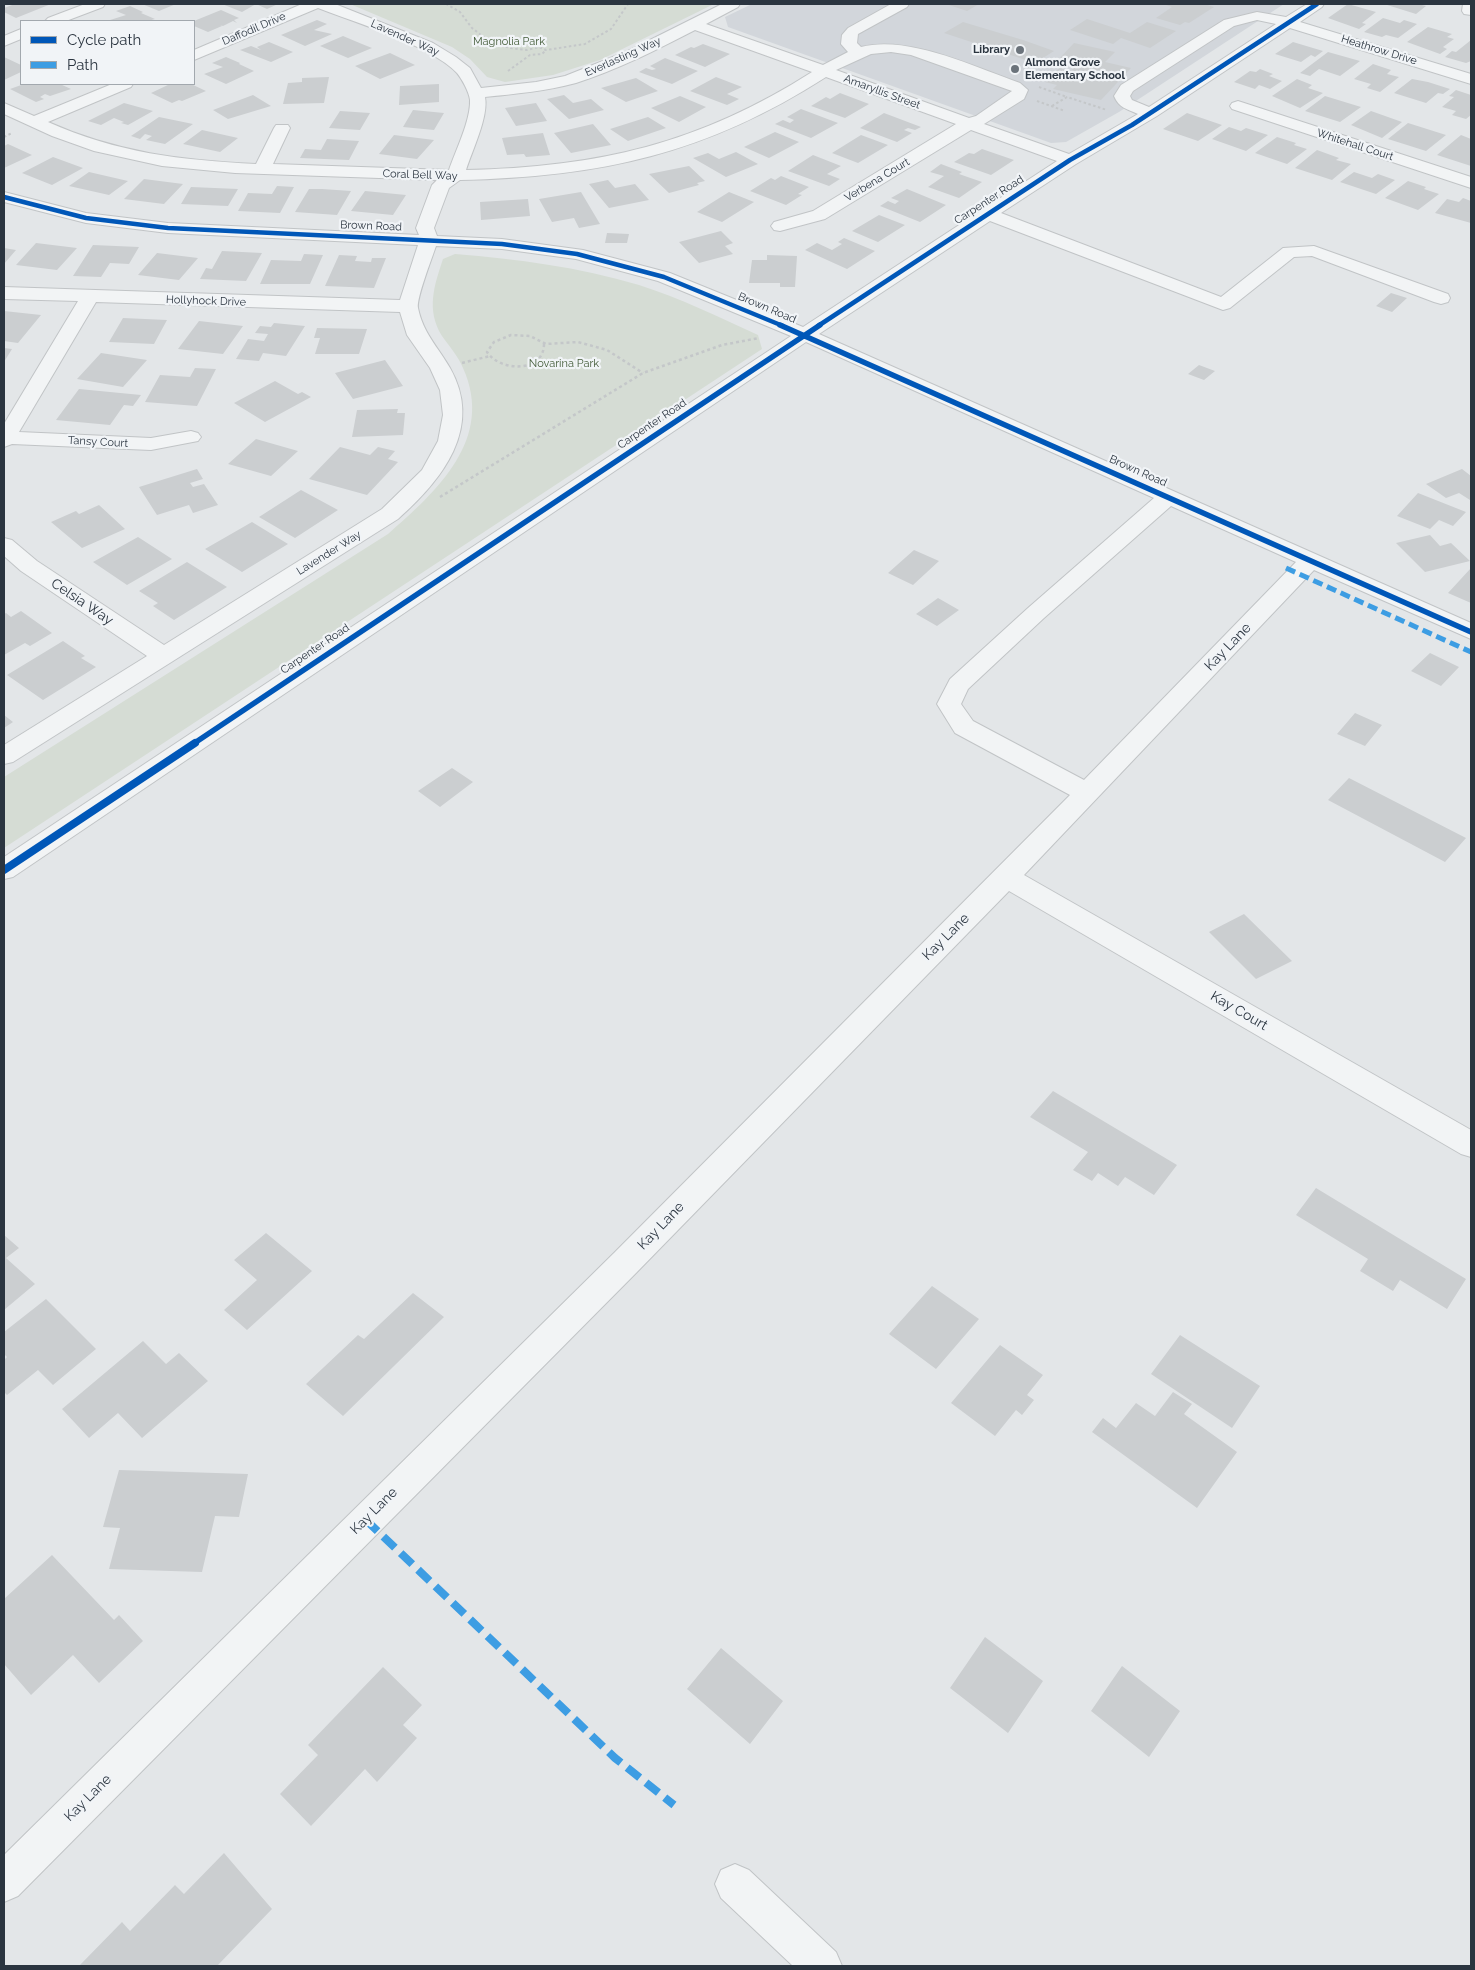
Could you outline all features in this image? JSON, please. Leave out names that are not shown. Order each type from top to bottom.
[{"type":"street","points":[[56,20],[98,4]]},
{"type":"street","name":"Daffodil Drive","points":[[195,55],[314,4]]},
{"type":"street","name":"Lavender Way","points":[[322,4],[428,46],[451,60],[464,71],[476,93]]},
{"type":"street","name":"Everlasting Way","points":[[476,93],[536,87],[583,75],[612,64],[733,4]]},
{"type":"street","points":[[859,53],[849,44],[850,35],[853,31],[902,4]]},
{"type":"street","name":"Carpenter Road","points":[[4,870],[565,496],[738,378],[805,336],[1070,160],[1151,112],[1286,22],[1317,4]]},
{"type":"street","name":"Heathrow Drive","points":[[1151,112],[1125,103],[1122,96],[1127,88],[1229,23],[1257,16],[1286,22],[1471,79]]},
{"type":"street","name":"Amaryllis Street","points":[[693,24],[1070,160]]},
{"type":"street","points":[[4,41],[20,34]]},
{"type":"street","name":"Verbena Court","points":[[780,226],[819,215],[970,123],[982,119],[1018,96],[1020,90],[1014,86],[914,51],[884,48],[859,53]]},
{"type":"street","name":"Coral Bell Way","points":[[4,108],[64,136],[116,152],[162,161],[233,168],[456,176],[545,172],[595,165],[649,153],[723,127],[859,53]]},
{"type":"street","points":[[34,122],[123,85]]},
{"type":"street","points":[[408,306],[429,239],[425,228],[440,185],[456,176],[473,126],[478,102],[476,93]]},
{"type":"street","name":"Whitehall Court","points":[[1238,106],[1471,183]]},
{"type":"street","points":[[262,169],[282,128]]},
{"type":"street","points":[[456,176],[461,185],[458,194]]},
{"type":"street","name":"Brown Road","points":[[4,197],[86,218],[168,228],[429,239],[502,244],[577,254],[664,277],[805,336],[1169,496],[1471,632]]},
{"type":"street","points":[[988,214],[1222,304],[1289,252],[1314,251],[1442,298]]},
{"type":"street","points":[[429,239],[444,229],[448,220]]},
{"type":"street","name":"Hollyhock Drive","points":[[4,293],[408,306]]},
{"type":"street","points":[[5,440],[90,296]]},
{"type":"street","name":"Lavender Way","points":[[4,756],[372,526],[404,502],[430,473],[448,441],[453,415],[450,390],[440,368],[417,334],[408,306]]},
{"type":"street","name":"Tansy Court","points":[[5,440],[151,444],[191,437]]},
{"type":"street","points":[[1087,793],[964,727],[949,704],[958,686],[1036,613],[1169,496]]},
{"type":"street","name":"Celsia Way","points":[[4,545],[29,566],[163,656]]},
{"type":"street","name":"Kay Lane","points":[[4,1882],[625,1264],[1006,877],[1310,561]]},
{"type":"street","name":"Kay Court","points":[[1006,877],[1471,1145]]},
{"type":"street","points":[[735,1884],[822,1966]]},
{"type":"path","points":[[446,4],[465,17],[472,28],[482,37],[500,46],[527,50],[538,47],[546,50],[584,44],[600,38],[611,29],[628,4]]},
{"type":"path","points":[[527,50],[526,52],[530,55]]},
{"type":"path","points":[[501,76],[530,55],[542,54],[546,50]]},
{"type":"path","points":[[1034,86],[1111,112]]},
{"type":"path","points":[[1052,106],[1067,97]]},
{"type":"path","points":[[1029,98],[1065,111]]},
{"type":"path","points":[[512,335],[532,336],[544,344],[546,351],[544,356],[522,366],[501,365],[492,360],[487,352],[494,342],[512,335]]},
{"type":"path","points":[[435,500],[643,373],[680,358],[722,345],[762,338]]},
{"type":"path","points":[[544,344],[566,341],[594,344],[618,354],[643,373]]},
{"type":"path","points":[[459,364],[490,356]]},
{"type":"shaded area","name":"Almond Grove Elementary School","points":[[752,4],[1284,4],[1119,112],[1066,142],[1051,143],[728,27],[725,17]]},
{"type":"green space","name":"Magnolia Park","points":[[350,4],[714,4],[600,60],[553,75],[505,82],[487,77],[470,59],[452,47]]},
{"type":"green space","name":"Novarina Park","points":[[455,254],[502,258],[548,265],[593,273],[639,285],[684,302],[758,335],[762,349],[4,848],[4,777],[388,534],[425,500],[442,481],[456,462],[466,440],[472,418],[471,394],[463,368],[442,336],[434,317],[433,298],[443,259]]},
{"type":"building","points":[[15,4],[51,4],[16,18],[4,12],[4,8]]},
{"type":"building","points":[[142,4],[176,4],[159,11]]},
{"type":"building","points":[[222,4],[256,4],[242,12]]},
{"type":"building","points":[[256,4],[278,4],[267,9]]},
{"type":"building","points":[[946,4],[979,4],[967,11]]},
{"type":"building","points":[[1163,4],[1204,4],[1214,7],[1189,23],[1185,22],[1180,25],[1156,18],[1172,7]]},
{"type":"building","points":[[1348,4],[1376,12],[1362,23],[1366,24],[1359,29],[1328,18]]},
{"type":"building","points":[[1384,4],[1418,4],[1426,6],[1416,14]]},
{"type":"building","points":[[130,6],[155,19],[110,20],[126,15],[116,11]]},
{"type":"building","points":[[221,10],[239,18],[234,20],[237,23],[233,21],[223,26],[220,25],[222,26],[208,32],[195,26],[195,21]]},
{"type":"building","points":[[1383,18],[1400,23],[1404,20],[1417,24],[1398,38],[1386,35],[1382,37],[1364,32]]},
{"type":"building","points":[[1087,19],[1130,33],[1147,22],[1176,31],[1150,48],[1121,38],[1113,44],[1070,30]]},
{"type":"building","points":[[317,20],[327,24],[314,30],[332,34],[305,46],[281,35]]},
{"type":"building","points":[[963,22],[1054,51],[1035,63],[944,33]]},
{"type":"building","points":[[1428,27],[1452,34],[1447,37],[1454,39],[1443,47],[1447,49],[1440,54],[1407,42]]},
{"type":"building","points":[[343,36],[372,48],[348,58],[320,46]]},
{"type":"building","points":[[1471,40],[1471,61],[1466,63],[1445,57],[1452,51],[1456,52]]},
{"type":"building","points":[[269,42],[293,52],[271,62],[240,50],[251,46],[261,50],[257,47]]},
{"type":"building","points":[[1293,42],[1323,51],[1315,57],[1311,55],[1301,62],[1275,54]]},
{"type":"building","points":[[1074,43],[1115,52],[1105,62],[1131,68],[1101,100],[1053,89],[1057,85],[1045,82],[1059,68],[1071,71],[1078,63],[1059,59]]},
{"type":"building","points":[[703,44],[730,54],[705,67],[675,55],[691,47],[694,48]]},
{"type":"building","points":[[1328,52],[1360,61],[1340,76],[1319,69],[1310,76],[1300,73]]},
{"type":"building","points":[[390,53],[415,65],[380,79],[355,66]]},
{"type":"building","points":[[4,57],[20,65],[20,72],[4,80]]},
{"type":"building","points":[[226,57],[254,71],[226,84],[204,74],[223,67],[212,63]]},
{"type":"building","points":[[665,58],[698,71],[672,84],[639,72],[646,68],[656,69],[650,66]]},
{"type":"building","points":[[1373,64],[1391,70],[1387,74],[1399,77],[1380,92],[1367,88],[1371,84],[1354,79]]},
{"type":"building","points":[[1260,69],[1273,74],[1269,76],[1282,81],[1270,89],[1259,85],[1255,89],[1234,82],[1250,71],[1256,72]]},
{"type":"building","points":[[329,77],[324,103],[283,104],[288,83],[302,82],[302,78]]},
{"type":"building","points":[[716,77],[742,87],[727,94],[739,99],[727,105],[690,91]]},
{"type":"building","points":[[636,78],[658,91],[626,102],[601,88]]},
{"type":"building","points":[[1297,79],[1312,85],[1308,88],[1323,93],[1300,108],[1272,96]]},
{"type":"building","points":[[1412,79],[1450,89],[1443,94],[1438,93],[1426,103],[1394,93]]},
{"type":"building","points":[[439,84],[439,102],[399,105],[400,86]]},
{"type":"building","points":[[21,85],[62,85],[71,89],[50,96],[45,94],[40,97],[44,99],[36,102],[10,89]]},
{"type":"building","points":[[168,85],[193,85],[206,91],[172,103],[151,93]]},
{"type":"building","points":[[1456,90],[1471,95],[1471,115],[1466,119],[1452,115],[1456,111],[1442,107],[1454,97],[1449,96]]},
{"type":"building","points":[[840,93],[869,104],[845,118],[811,106],[826,97],[830,99]]},
{"type":"building","points":[[253,95],[271,106],[228,119],[213,110]]},
{"type":"building","points":[[564,95],[573,103],[591,99],[604,110],[569,119],[547,99]]},
{"type":"building","points":[[680,96],[706,107],[679,122],[651,108]]},
{"type":"building","points":[[1325,96],[1361,107],[1340,122],[1305,111]]},
{"type":"building","points":[[124,103],[153,111],[128,125],[114,118],[101,125],[88,121]]},
{"type":"building","points":[[536,103],[547,121],[516,126],[505,108]]},
{"type":"building","points":[[801,109],[838,123],[811,138],[775,124],[783,120],[790,123],[794,120],[787,117]]},
{"type":"building","points":[[413,110],[444,113],[434,130],[403,127]]},
{"type":"building","points":[[340,111],[370,113],[360,130],[329,128]]},
{"type":"building","points":[[1371,111],[1402,122],[1382,138],[1351,125]]},
{"type":"building","points":[[884,113],[921,127],[915,130],[908,128],[904,130],[912,133],[897,142],[860,128]]},
{"type":"building","points":[[1187,113],[1222,125],[1198,141],[1163,129]]},
{"type":"building","points":[[159,117],[193,124],[165,144],[146,140],[152,136],[145,134],[140,139],[131,136]]},
{"type":"building","points":[[648,117],[666,128],[628,141],[610,129]]},
{"type":"building","points":[[1408,123],[1446,135],[1426,151],[1388,139]]},
{"type":"building","points":[[593,124],[611,145],[571,153],[554,133]]},
{"type":"building","points":[[1229,127],[1241,131],[1246,128],[1268,135],[1246,151],[1212,139]]},
{"type":"building","points":[[202,130],[238,138],[220,152],[183,144]]},
{"type":"building","points":[[775,132],[799,142],[769,158],[744,147]]},
{"type":"building","points":[[543,133],[550,155],[526,157],[524,154],[507,155],[502,138]]},
{"type":"building","points":[[394,135],[434,140],[417,159],[379,154]]},
{"type":"building","points":[[861,135],[888,145],[858,163],[832,153]]},
{"type":"building","points":[[1461,135],[1471,139],[1471,166],[1437,155]]},
{"type":"building","points":[[1277,137],[1307,149],[1287,164],[1255,153]]},
{"type":"building","points":[[327,139],[359,141],[349,160],[300,158],[305,149],[321,150]]},
{"type":"building","points":[[8,144],[32,155],[4,168],[4,146]]},
{"type":"building","points":[[982,149],[1014,160],[991,175],[954,162],[969,153],[974,154]]},
{"type":"building","points":[[1317,150],[1339,158],[1336,160],[1351,164],[1332,180],[1295,168]]},
{"type":"building","points":[[736,152],[758,164],[726,177],[693,158],[708,153],[719,159]]},
{"type":"building","points":[[813,155],[841,166],[827,174],[840,179],[829,186],[788,171]]},
{"type":"building","points":[[53,157],[83,168],[52,185],[22,173]]},
{"type":"building","points":[[941,164],[962,172],[959,174],[982,182],[959,198],[928,187],[944,176],[930,172]]},
{"type":"building","points":[[689,166],[705,181],[697,183],[699,185],[669,193],[649,174]]},
{"type":"building","points":[[89,172],[128,181],[109,195],[69,186]]},
{"type":"building","points":[[1354,172],[1372,178],[1378,174],[1395,180],[1376,194],[1340,182]]},
{"type":"building","points":[[781,176],[809,187],[798,194],[802,195],[786,205],[750,191],[771,178],[775,180]]},
{"type":"building","points":[[144,179],[183,184],[164,204],[124,199]]},
{"type":"building","points":[[608,180],[615,188],[635,184],[649,200],[609,208],[589,184]]},
{"type":"building","points":[[1408,181],[1439,194],[1418,210],[1385,198]]},
{"type":"building","points":[[277,186],[294,187],[280,213],[238,211],[248,193],[272,194]]},
{"type":"building","points":[[191,187],[238,189],[228,206],[181,204]]},
{"type":"building","points":[[309,189],[351,191],[337,215],[295,212]]},
{"type":"building","points":[[907,189],[946,205],[920,222],[880,206],[888,201],[895,204],[899,201],[891,198]]},
{"type":"building","points":[[365,191],[406,195],[393,215],[351,211]]},
{"type":"building","points":[[581,192],[600,224],[579,228],[574,218],[552,222],[539,199]]},
{"type":"building","points":[[729,192],[754,202],[722,222],[697,212]]},
{"type":"building","points":[[1463,198],[1471,201],[1471,223],[1435,213],[1447,199],[1459,202]]},
{"type":"building","points":[[528,199],[530,216],[481,220],[480,202]]},
{"type":"building","points":[[879,215],[905,225],[878,242],[852,231]]},
{"type":"building","points":[[721,231],[733,243],[725,246],[733,254],[699,263],[679,242]]},
{"type":"building","points":[[607,233],[629,234],[627,243],[605,243]]},
{"type":"building","points":[[844,238],[875,251],[847,269],[805,250],[817,243],[832,250],[842,244],[838,242]]},
{"type":"building","points":[[36,243],[77,248],[57,270],[16,265]]},
{"type":"building","points":[[93,245],[139,247],[129,264],[110,263],[101,277],[73,276]]},
{"type":"building","points":[[4,248],[16,250],[4,264]]},
{"type":"building","points":[[222,251],[262,253],[246,281],[200,279],[206,268],[212,269]]},
{"type":"building","points":[[157,253],[198,258],[179,280],[138,275]]},
{"type":"building","points":[[304,254],[323,255],[310,284],[260,284],[271,260],[301,261]]},
{"type":"building","points":[[339,255],[357,256],[355,261],[371,262],[372,258],[386,258],[374,288],[325,286]]},
{"type":"building","points":[[767,255],[797,256],[795,287],[780,287],[780,283],[749,283],[752,260],[767,260]]},
{"type":"building","points":[[1391,293],[1407,298],[1392,312],[1376,306]]},
{"type":"building","points":[[4,311],[41,315],[18,343],[4,341]]},
{"type":"building","points":[[123,318],[167,320],[154,344],[109,342]]},
{"type":"building","points":[[199,321],[243,326],[223,354],[178,349]]},
{"type":"building","points":[[274,323],[305,326],[286,356],[263,353],[259,361],[236,359],[248,339],[264,341],[268,334],[255,333],[260,326],[271,327]]},
{"type":"building","points":[[317,328],[367,329],[359,354],[315,354],[320,338],[314,338]]},
{"type":"building","points":[[4,348],[12,349],[4,362]]},
{"type":"building","points":[[101,353],[147,360],[123,387],[77,379]]},
{"type":"building","points":[[385,360],[403,386],[353,399],[335,373]]},
{"type":"building","points":[[1199,365],[1215,371],[1204,380],[1188,374]]},
{"type":"building","points":[[195,368],[216,369],[197,406],[145,402],[160,375],[190,377]]},
{"type":"building","points":[[275,381],[298,394],[302,392],[311,397],[265,422],[234,403]]},
{"type":"building","points":[[79,389],[141,395],[133,406],[124,405],[110,425],[56,420]]},
{"type":"building","points":[[398,409],[397,413],[405,413],[403,435],[352,437],[357,410]]},
{"type":"building","points":[[256,439],[298,451],[271,476],[228,464]]},
{"type":"building","points":[[340,447],[370,455],[378,447],[395,451],[388,459],[398,462],[367,495],[309,479]]},
{"type":"building","points":[[197,469],[203,479],[190,483],[193,487],[204,484],[218,505],[193,513],[189,505],[157,515],[139,487]]},
{"type":"building","points":[[1462,469],[1471,476],[1471,500],[1459,493],[1446,498],[1426,484]]},
{"type":"building","points":[[301,490],[338,510],[295,538],[259,517]]},
{"type":"building","points":[[1418,493],[1466,512],[1453,526],[1439,520],[1430,529],[1397,516]]},
{"type":"building","points":[[99,505],[125,529],[82,548],[51,522],[76,511],[79,514]]},
{"type":"building","points":[[252,522],[288,544],[242,572],[205,549]]},
{"type":"building","points":[[1430,535],[1440,546],[1451,543],[1470,561],[1425,572],[1396,543]]},
{"type":"building","points":[[138,537],[172,559],[127,585],[93,562]]},
{"type":"building","points":[[914,550],[939,561],[913,585],[888,573]]},
{"type":"building","points":[[187,562],[227,587],[174,620],[153,606],[158,603],[139,591]]},
{"type":"building","points":[[1471,568],[1471,603],[1448,593]]},
{"type":"building","points":[[938,598],[959,610],[937,626],[916,614]]},
{"type":"building","points":[[21,611],[52,633],[30,646],[25,643],[4,655],[4,614],[6,613],[11,617]]},
{"type":"building","points":[[63,641],[85,656],[81,658],[96,667],[43,700],[7,675]]},
{"type":"building","points":[[1430,653],[1459,667],[1441,686],[1411,671]]},
{"type":"building","points":[[1355,713],[1382,725],[1365,746],[1337,734]]},
{"type":"building","points":[[4,715],[13,722],[4,728]]},
{"type":"building","points":[[452,768],[473,782],[440,807],[418,791]]},
{"type":"building","points":[[1349,778],[1466,838],[1445,862],[1328,800]]},
{"type":"building","points":[[1244,914],[1292,961],[1256,979],[1209,932]]},
{"type":"building","points":[[1053,1091],[1177,1165],[1154,1195],[1125,1177],[1118,1186],[1098,1173],[1092,1181],[1073,1170],[1088,1152],[1030,1117]]},
{"type":"building","points":[[1316,1188],[1466,1279],[1447,1309],[1400,1280],[1393,1291],[1360,1271],[1368,1259],[1296,1215]]},
{"type":"building","points":[[266,1233],[312,1271],[247,1330],[224,1310],[257,1280],[234,1260]]},
{"type":"building","points":[[4,1235],[19,1248],[6,1258],[35,1284],[4,1310]]},
{"type":"building","points":[[932,1286],[979,1319],[936,1369],[889,1334]]},
{"type":"building","points":[[413,1293],[444,1317],[343,1416],[306,1384],[358,1335],[364,1339]]},
{"type":"building","points":[[46,1299],[96,1349],[53,1385],[38,1370],[7,1395],[4,1392],[4,1360],[7,1357],[4,1354],[4,1332]]},
{"type":"building","points":[[1180,1335],[1260,1386],[1232,1428],[1151,1374]]},
{"type":"building","points":[[143,1341],[166,1364],[179,1353],[208,1381],[142,1438],[118,1413],[89,1438],[62,1409]]},
{"type":"building","points":[[1000,1345],[1043,1375],[1027,1395],[1034,1400],[1022,1415],[1016,1410],[995,1436],[951,1403]]},
{"type":"building","points":[[1173,1392],[1192,1404],[1184,1414],[1237,1452],[1197,1508],[1092,1432],[1103,1418],[1116,1428],[1136,1403],[1155,1416]]},
{"type":"building","points":[[119,1470],[248,1474],[239,1517],[215,1516],[202,1572],[109,1569],[120,1528],[103,1527]]},
{"type":"building","points":[[52,1555],[114,1620],[119,1615],[143,1641],[99,1683],[73,1655],[31,1695],[4,1664],[4,1599]]},
{"type":"building","points":[[985,1637],[1043,1681],[1008,1733],[950,1688]]},
{"type":"building","points":[[721,1648],[783,1701],[750,1744],[687,1689]]},
{"type":"building","points":[[1122,1666],[1180,1711],[1149,1757],[1091,1711]]},
{"type":"building","points":[[383,1667],[422,1705],[403,1725],[417,1738],[377,1782],[365,1769],[311,1826],[280,1794],[318,1755],[308,1745]]},
{"type":"building","points":[[224,1853],[272,1909],[217,1966],[79,1966],[122,1922],[130,1931],[175,1885],[184,1894]]},
{"type":"marked path","points":[[1286,568],[1471,652]]},
{"type":"marked path","points":[[366,1520],[615,1758],[674,1805]]},
{"type":"cycle path","points":[[4,870],[738,379],[1070,160],[1132,125],[1317,4]]},
{"type":"cycle path","points":[[4,197],[86,218],[168,228],[502,244],[577,254],[664,277],[827,344],[1471,632]]},
{"type":"place","name":"Library","points":[[1020,50]]},
{"type":"place","name":"Almond Grove Elementary School","points":[[1015,69]]}]
